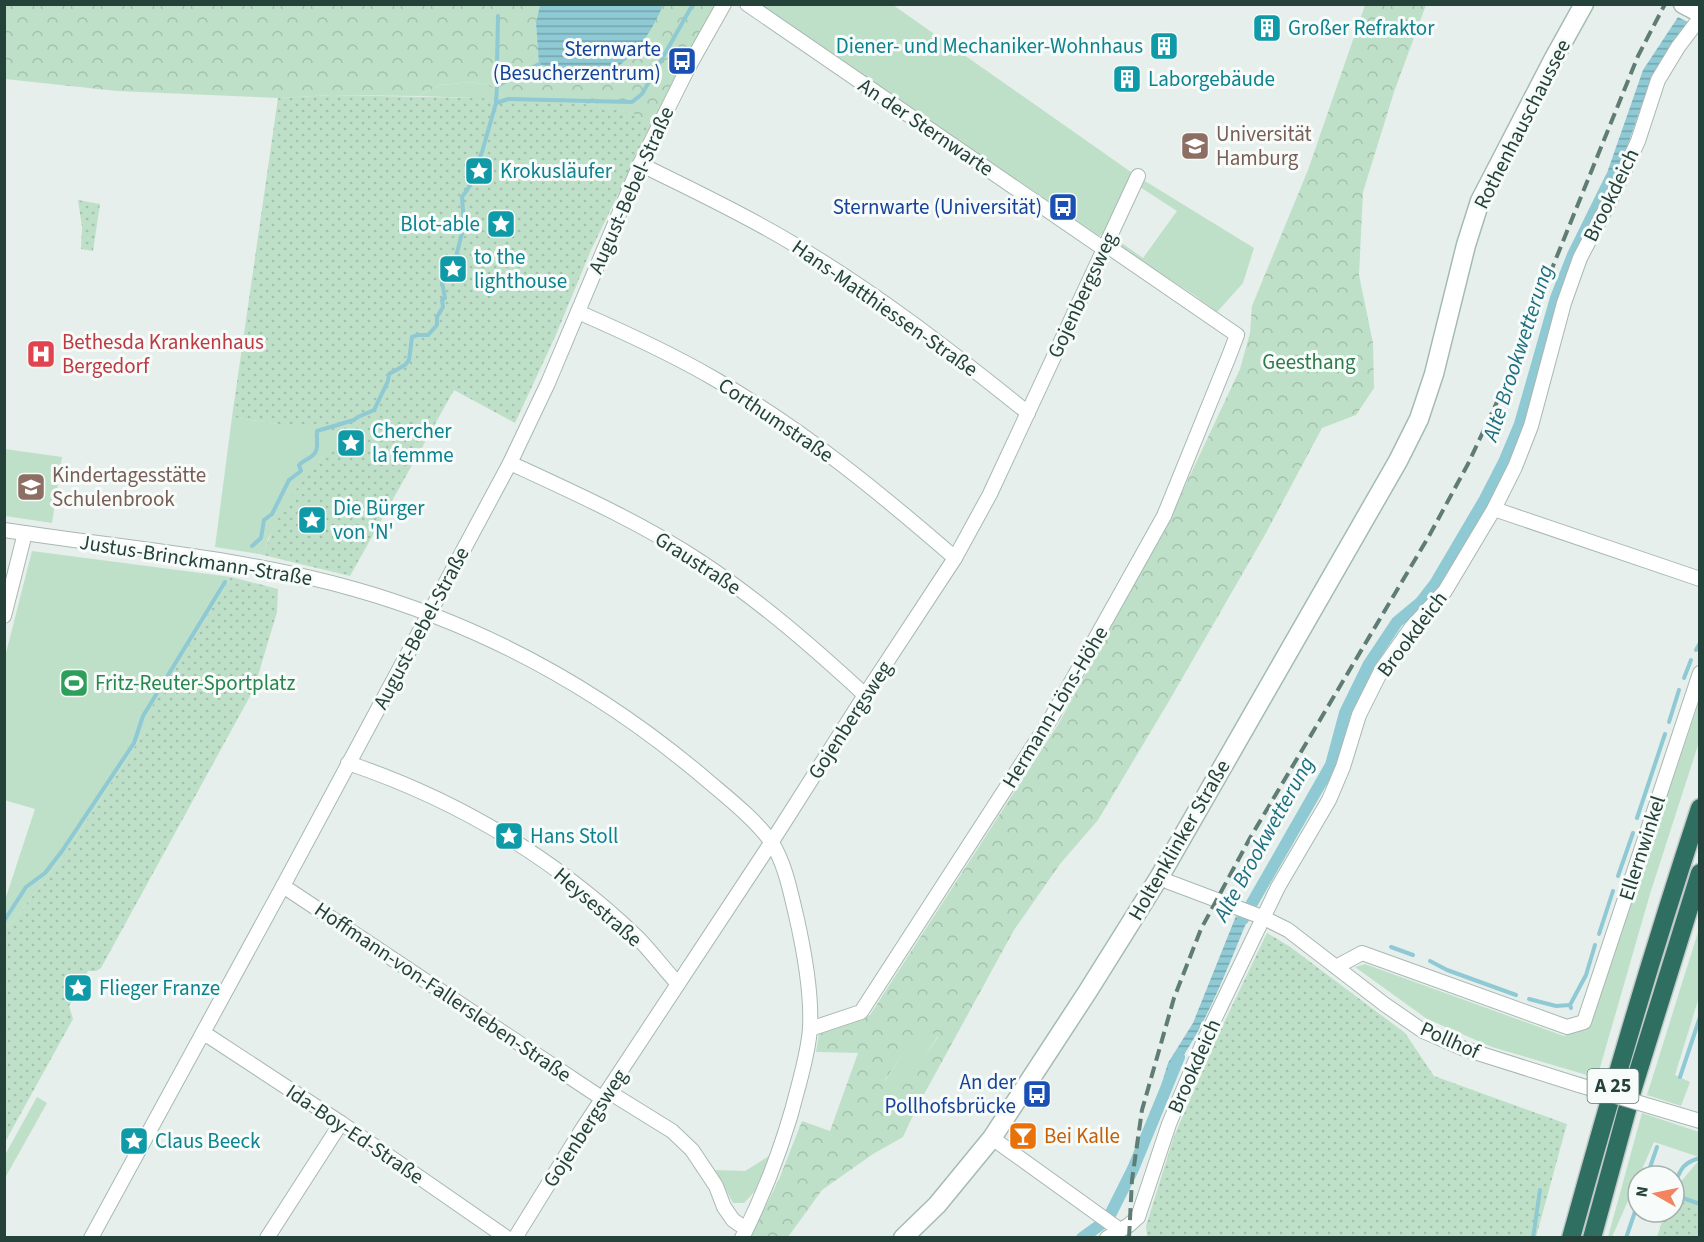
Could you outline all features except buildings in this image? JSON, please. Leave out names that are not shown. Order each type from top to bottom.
[{"type":"highway","name":"A 25","points":[[1571,1238],[1617,1071],[1658,935],[1700,808]]},
{"type":"highway","name":"A 25","points":[[1592,1238],[1636,1077],[1700,873]]},
{"type":"main road","name":"Rothenhauschaussee","points":[[1419,419],[1434,374],[1466,245],[1480,201],[1520,121],[1584,4]]},
{"type":"main road","name":"Holtenklinker Straße","points":[[903,1238],[937,1205],[992,1138],[1160,876],[1392,471],[1419,419]]},
{"type":"street","name":"August-Bebel-Straße","points":[[91,1238],[510,463],[548,383],[640,164],[689,66],[724,4]]},
{"type":"street","name":"An der Sternwarte","points":[[747,4],[1237,335]]},
{"type":"street","name":"Brookdeich","points":[[1107,1238],[1109,1223],[1129,1225],[1138,1217],[1169,1124],[1203,1043],[1262,917],[1329,800],[1343,767],[1359,715],[1382,669],[1411,628],[1445,591],[1494,509],[1531,426],[1564,303],[1580,258],[1615,191],[1638,141],[1659,80],[1678,47],[1694,11]]},
{"type":"street","name":"Hans-Matthiessen-Straße","points":[[640,164],[789,241],[853,281],[978,373],[1028,413]]},
{"type":"street","name":"Gojenbergsweg","points":[[515,1238],[955,558],[990,494],[1138,176]]},
{"type":"street","name":"Corthumstraße","points":[[578,312],[647,343],[714,379],[778,419],[841,463],[897,507],[955,558]]},
{"type":"street","name":"Hermann-Löns-Höhe","points":[[810,1029],[861,1012],[1044,730],[1164,516],[1237,335]]},
{"type":"street","name":"Graustraße","points":[[510,463],[570,490],[700,561],[759,603],[813,647],[865,695]]},
{"type":"street","points":[[1494,509],[1700,579]]},
{"type":"street","name":"Justus-Brinckmann-Straße","points":[[4,530],[238,563],[352,588],[429,613],[496,642],[555,673],[618,711],[673,750],[758,826],[771,843],[785,872],[798,923],[807,975],[810,1029],[791,1117],[772,1173],[744,1233],[728,1214],[716,1186],[692,1150],[672,1131],[606,1095]]},
{"type":"street","points":[[4,616],[25,533]]},
{"type":"street","name":"Ellernwinkel","points":[[1336,967],[1362,953],[1567,1027],[1584,1022],[1700,673]]},
{"type":"street","name":"Heysestraße","points":[[348,763],[414,788],[477,818],[539,857],[589,895],[637,938],[678,984]]},
{"type":"street","name":"Pollhof","points":[[1160,876],[1169,882],[1262,917],[1288,930],[1423,1031],[1462,1048],[1700,1121]]},
{"type":"street","name":"Hoffmann-von-Fallersleben-Straße","points":[[283,886],[606,1095]]},
{"type":"street","name":"Ida-Boy-Ed-Straße","points":[[202,1035],[210,1037],[341,1123],[507,1238]]},
{"type":"street","points":[[267,1238],[341,1123]]},
{"type":"street","points":[[992,1138],[1109,1223]]},
{"type":"green space","points":[[5,5],[540,5],[536,24],[540,64],[549,68],[602,72],[630,56],[642,43],[663,5],[723,5],[652,125],[632,113],[563,100],[505,98],[488,85],[471,82],[441,85],[418,96],[332,95],[278,98],[117,91],[5,79]]},
{"type":"green space","points":[[757,5],[893,5],[1131,172],[1107,233],[1099,236]]},
{"type":"green space","name":"Geesthang","points":[[1365,5],[1426,5],[1394,92],[1363,192],[1359,275],[1373,343],[1374,388],[1356,415],[1322,428],[1266,533],[1098,820],[1060,864],[1014,930],[903,1137],[873,1154],[822,1190],[788,1237],[750,1238],[780,1177],[802,1121],[830,1131],[858,1053],[816,1052],[819,1034],[870,1015],[1059,723],[1170,518],[1240,369],[1250,333],[1252,306],[1308,170]],"holes":[[[923,1026],[938,1037],[900,1091],[885,1080]]]},
{"type":"green space","points":[[471,82],[488,85],[505,98],[563,100],[632,113],[652,125],[635,123],[404,386],[319,461],[296,490],[268,539],[265,551],[259,554],[215,547],[232,417],[278,424],[474,98],[418,96],[441,85]]},
{"type":"green space","points":[[332,95],[563,100],[632,113],[652,125],[591,250],[555,337],[515,423],[454,390],[350,576],[259,554],[265,551],[280,516],[302,481],[342,439],[316,424],[278,424],[232,417],[278,98]]},
{"type":"green space","points":[[1140,178],[1254,248],[1243,283],[1217,312],[1117,245],[1116,239],[1143,258],[1177,211],[1137,185]]},
{"type":"green space","points":[[78,200],[100,204],[93,251],[81,249],[82,227]]},
{"type":"green space","name":"Kindertagesstätte Schulenbrook","points":[[5,449],[62,457],[52,523],[5,516]]},
{"type":"green space","name":"Fritz-Reuter-Sportplatz","points":[[32,551],[231,577],[146,718],[150,723],[65,854],[13,921],[5,928],[5,900],[35,809],[4,800],[5,657]]},
{"type":"green space","points":[[231,577],[278,589],[277,612],[254,689],[101,968],[88,971],[69,1006],[73,1019],[5,1142],[5,928],[13,921],[65,854],[150,723],[145,718]]},
{"type":"green space","points":[[1699,702],[1699,742],[1650,894],[1597,1078],[1492,1047],[1427,1019],[1355,967],[1365,964],[1564,1036],[1589,1027]]},
{"type":"green space","points":[[1699,929],[1699,997],[1675,1075],[1690,1082],[1681,1106],[1647,1095]]},
{"type":"green space","points":[[1267,933],[1289,946],[1405,1033],[1434,1076],[1567,1124],[1536,1237],[1147,1237],[1146,1226],[1174,1136],[1219,1033]]},
{"type":"green space","points":[[922,1025],[938,1036],[901,1092],[885,1081]]},
{"type":"green space","points":[[37,1097],[47,1103],[5,1178],[5,1155]]},
{"type":"green space","points":[[1642,1113],[1699,1132],[1699,1157],[1654,1142],[1644,1164],[1628,1164]]},
{"type":"green space","points":[[769,1156],[757,1189],[744,1203],[733,1203],[715,1170],[745,1171]]},
{"type":"green space","points":[[1699,1160],[1699,1205],[1686,1200],[1686,1176]]},
{"type":"green space","points":[[1626,1171],[1626,1205],[1612,1237],[1608,1237]]},
{"type":"green space","points":[[1686,1200],[1699,1205],[1699,1237],[1657,1237],[1661,1224],[1686,1224]]},
{"type":"water","points":[[540,4],[663,5],[654,25],[631,55],[613,69],[591,72],[539,64],[536,23]]},
{"type":"water","points":[[1678,17],[1688,22],[1652,75],[1613,188],[1600,193],[1643,70]]},
{"type":"water","points":[[1236,916],[1247,921],[1220,986],[1200,1028],[1161,1086],[1168,1063],[1193,1023]]},
{"type":"waterway","points":[[252,546],[261,538],[264,520],[272,514],[289,480],[301,471],[299,465],[314,454],[317,448],[317,431],[354,420],[374,410],[389,374],[405,365],[409,360],[412,337],[428,335],[437,325],[437,317],[443,307],[442,300],[445,298],[442,282],[456,257],[464,225],[462,197],[474,180],[474,171],[496,103],[508,99],[632,102],[642,94],[693,4]]},
{"type":"waterway","points":[[497,65],[498,16]]},
{"type":"waterway","points":[[496,103],[497,86],[539,64]]},
{"type":"waterway","name":"Alte Brookwetterung","points":[[1243,919],[1331,765],[1345,713],[1369,664],[1397,622],[1421,602],[1435,584],[1504,462],[1520,424],[1556,298],[1573,255],[1611,178]]},
{"type":"waterway","points":[[4,921],[26,887],[45,873],[62,851],[134,743],[143,716],[225,582]]},
{"type":"waterway","points":[[1696,650],[1700,643]]},
{"type":"waterway","points":[[1684,678],[1691,660]]},
{"type":"waterway","points":[[1669,722],[1679,690]]},
{"type":"waterway","points":[[1637,818],[1665,734]]},
{"type":"waterway","points":[[1618,876],[1633,833]]},
{"type":"waterway","points":[[1599,934],[1613,891]]},
{"type":"waterway","points":[[1571,1008],[1570,1005],[1586,975],[1595,945]]},
{"type":"waterway","points":[[1391,947],[1413,955]]},
{"type":"waterway","points":[[1430,961],[1447,970],[1516,995]]},
{"type":"waterway","points":[[1529,999],[1556,1006],[1570,1005]]},
{"type":"waterway","points":[[1680,1077],[1700,1017]]},
{"type":"waterway","name":"Alte Brookwetterung","points":[[1082,1238],[1100,1225],[1111,1213],[1133,1169],[1179,1057]]},
{"type":"waterway","points":[[1651,1164],[1657,1147]]},
{"type":"waterway","points":[[1686,1164],[1700,1158]]},
{"type":"waterway","points":[[1533,1238],[1540,1190]]},
{"type":"waterway","points":[[1686,1199],[1700,1204]]},
{"type":"waterway","points":[[1626,1238],[1631,1224]]},
{"type":"railway","points":[[1129,1238],[1132,1180],[1142,1110],[1174,998],[1201,929],[1250,838],[1429,536],[1468,464],[1504,387],[1638,56],[1665,4]]},
{"type":"place","name":"Großer Refraktor","points":[[1267,28]]},
{"type":"place","name":"Diener- und Mechaniker-Wohnhaus","points":[[1164,46]]},
{"type":"place","name":"Sternwarte (Besucherzentrum)","points":[[682,61]]},
{"type":"place","name":"Laborgebäude","points":[[1127,79]]},
{"type":"place","name":"Universität Hamburg","points":[[1195,146]]},
{"type":"place","name":"Krokusläufer","points":[[479,171]]},
{"type":"place","name":"Sternwarte (Universität)","points":[[1063,207]]},
{"type":"place","name":"Blot-able","points":[[501,224]]},
{"type":"place","name":"to the lighthouse","points":[[453,269]]},
{"type":"place","name":"Bethesda Krankenhaus Bergedorf","points":[[41,354]]},
{"type":"place","name":"Chercher la femme","points":[[351,443]]},
{"type":"place","name":"Kindertagesstätte Schulenbrook","points":[[31,487]]},
{"type":"place","name":"Die Bürger von 'N'","points":[[312,520]]},
{"type":"place","name":"Fritz-Reuter-Sportplatz","points":[[74,683]]},
{"type":"place","name":"Hans Stoll","points":[[509,836]]},
{"type":"place","name":"Flieger Franze","points":[[78,988]]},
{"type":"place","name":"An der Pollhofsbrücke","points":[[1037,1094]]},
{"type":"place","name":"Bei Kalle","points":[[1023,1136]]},
{"type":"place","name":"Claus Beeck","points":[[134,1141]]}]
